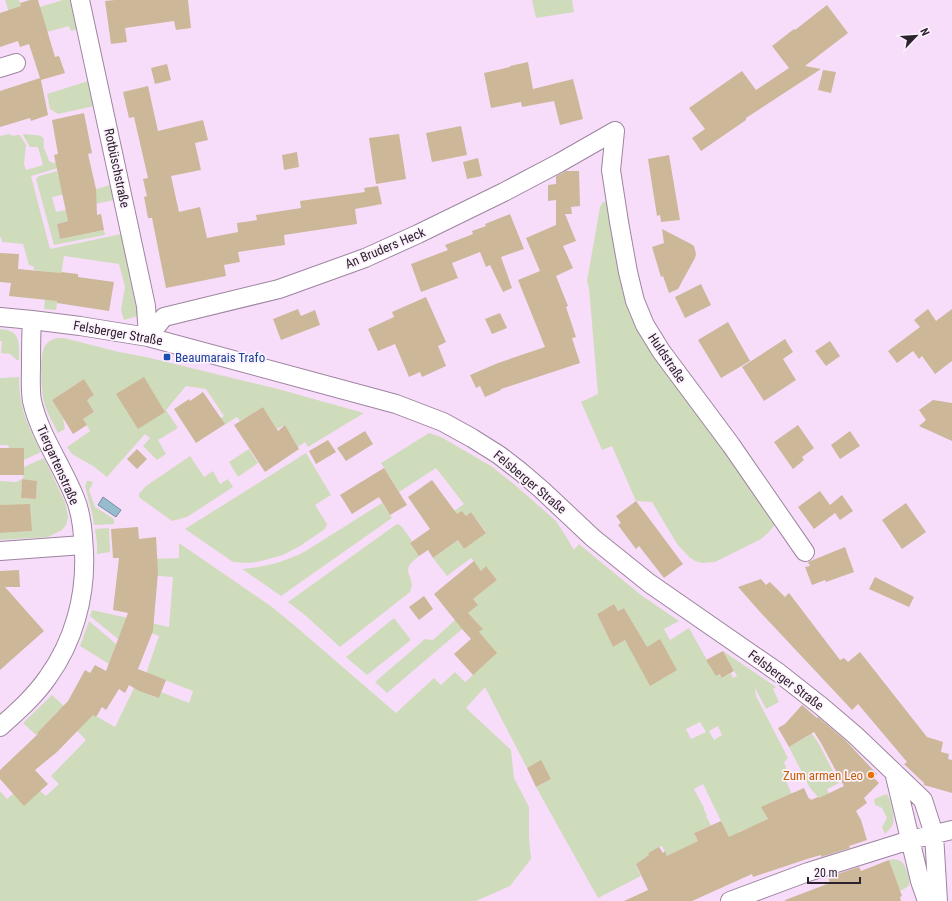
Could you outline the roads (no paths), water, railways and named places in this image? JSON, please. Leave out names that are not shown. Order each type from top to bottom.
[{"type":"street","name":"Rotbüschstraße","points":[[80,0],[146,306],[148,337]]},
{"type":"street","name":"An Bruders Heck","points":[[148,337],[164,317],[279,288],[365,258],[504,192],[615,131]]},
{"type":"street","name":"Huldstraße","points":[[615,131],[611,170],[619,222],[635,301],[645,325],[661,351],[731,445],[805,552]]},
{"type":"street","name":"Felsberger Straße","points":[[0,317],[80,326],[148,337],[396,404],[443,422],[472,438],[499,455],[521,472],[593,538],[649,583],[779,673],[821,706],[855,735],[924,800],[934,834],[938,901]]},
{"type":"street","name":"Tiergartenstraße","points":[[0,727],[35,694],[48,678],[68,644],[78,613],[84,568],[81,520],[76,499],[46,438],[32,399],[30,380],[32,320]]},
{"type":"street","points":[[0,551],[83,545]]},
{"type":"street","points":[[894,772],[920,881],[927,901]]},
{"type":"street","points":[[730,901],[808,872],[910,840],[952,830]]},
{"type":"water","points":[[103,497],[121,510],[116,517],[98,505]]},
{"type":"place","name":"Beaumarais Trafo","points":[[167,357]]},
{"type":"place","name":"Zum armen Leo","points":[[871,775]]}]
